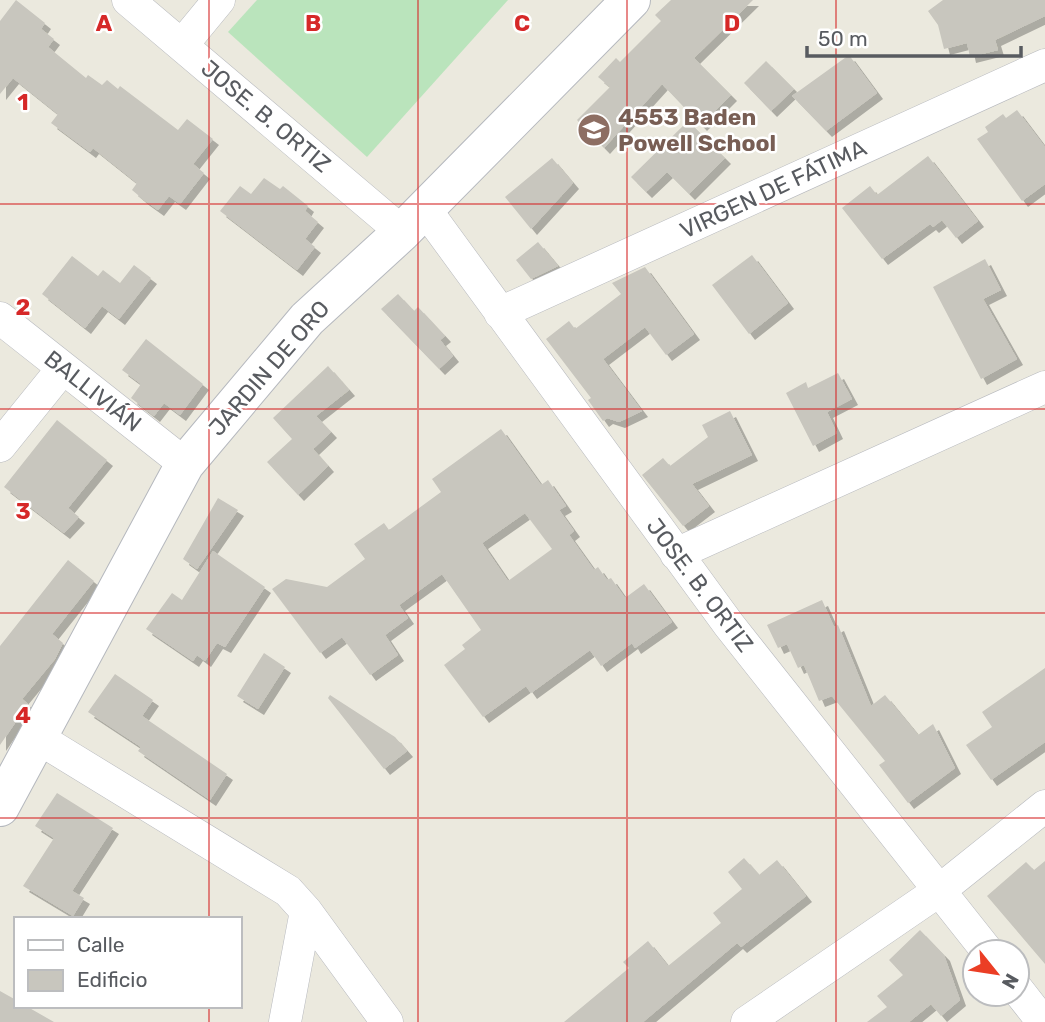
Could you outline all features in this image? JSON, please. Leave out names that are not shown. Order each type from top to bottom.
[{"type":"street","name":"JOSE. B. ORTIZ","points":[[128,0],[182,45],[414,220],[500,313],[676,554],[977,938]]},
{"type":"street","points":[[182,45],[219,0]]},
{"type":"street","name":"JARDIN DE ORO","points":[[0,807],[185,464],[307,319],[414,220],[631,0]]},
{"type":"street","name":"VIRGEN DE FÁTIMA","points":[[500,313],[1045,65]]},
{"type":"street","name":"BALLIVIÁN","points":[[0,318],[185,464]]},
{"type":"street","points":[[0,446],[63,368]]},
{"type":"street","points":[[676,554],[1045,387]]},
{"type":"street","points":[[37,738],[288,891],[306,911],[387,1022]]},
{"type":"street","points":[[747,1022],[940,890],[1045,806]]},
{"type":"street","points":[[285,1022],[306,911]]},
{"type":"street","points":[[1031,1007],[1043,1022]]},
{"type":"green space","points":[[257,0],[508,0],[367,157],[228,32]]},
{"type":"building","points":[[16,0],[45,23],[41,29],[54,39],[48,47],[86,78],[88,75],[102,85],[107,80],[118,89],[120,86],[178,130],[187,119],[213,139],[193,164],[204,173],[180,204],[169,196],[158,210],[144,200],[132,190],[137,183],[93,148],[90,152],[51,123],[58,114],[13,78],[0,94],[0,21]]},
{"type":"building","points":[[671,0],[753,0],[694,58],[731,95],[701,125],[662,84],[604,148],[577,120],[610,87],[598,77],[616,58],[620,62],[661,21],[655,15]]},
{"type":"building","points":[[943,0],[1045,0],[1045,16],[995,40],[998,50],[970,57],[967,43],[944,49],[938,25],[928,11]]},
{"type":"building","points":[[849,55],[877,93],[826,131],[792,96]]},
{"type":"building","points":[[766,61],[794,89],[771,111],[744,83]]},
{"type":"building","points":[[1017,110],[1045,147],[1045,184],[1022,201],[977,139],[988,132],[985,127],[1003,114],[1006,118]]},
{"type":"building","points":[[688,121],[725,158],[689,194],[667,172],[646,192],[631,177]]},
{"type":"building","points":[[928,156],[978,221],[956,238],[942,220],[933,227],[930,224],[882,259],[842,208],[870,186],[877,195]]},
{"type":"building","points":[[552,158],[573,183],[531,229],[505,197]]},
{"type":"building","points":[[264,178],[280,189],[283,186],[308,206],[305,211],[318,222],[305,239],[315,247],[297,270],[220,211],[240,186],[251,194]]},
{"type":"building","points":[[538,242],[558,266],[531,279],[516,260]]},
{"type":"building","points":[[752,255],[788,303],[749,334],[712,285]]},
{"type":"building","points":[[72,256],[98,276],[103,270],[120,283],[134,265],[151,278],[119,319],[102,306],[85,328],[42,294]]},
{"type":"building","points":[[985,259],[1001,290],[983,299],[1017,359],[981,379],[933,287]]},
{"type":"building","points":[[645,267],[694,334],[666,355],[645,327],[603,359],[642,411],[619,422],[607,418],[603,421],[588,400],[591,398],[546,339],[569,321],[575,329],[621,294],[612,283]]},
{"type":"building","points":[[398,294],[414,311],[418,307],[445,336],[440,340],[453,356],[439,369],[381,309]]},
{"type":"building","points":[[146,339],[203,384],[180,415],[164,403],[154,416],[131,398],[141,384],[122,370]]},
{"type":"building","points":[[328,366],[349,390],[316,416],[331,432],[313,449],[328,466],[298,495],[267,462],[292,439],[273,418]]},
{"type":"building","points":[[838,373],[852,399],[827,412],[837,433],[813,446],[786,393],[806,382],[808,388]]},
{"type":"building","points":[[730,411],[752,455],[692,484],[709,506],[683,526],[642,475],[663,458],[670,466],[708,437],[702,425]]},
{"type":"building","points":[[57,420],[107,460],[68,508],[79,517],[64,533],[4,487]]},
{"type":"building","points":[[501,429],[541,485],[548,480],[566,506],[559,510],[574,531],[569,535],[594,570],[598,567],[607,580],[611,578],[625,598],[644,584],[672,622],[635,648],[632,643],[601,666],[590,650],[531,693],[526,686],[483,717],[444,665],[465,649],[462,645],[481,630],[442,574],[399,605],[408,618],[385,635],[398,655],[370,675],[342,637],[320,653],[272,589],[286,579],[327,587],[365,559],[354,544],[384,523],[389,530],[441,492],[432,479]],"holes":[[[525,513],[552,549],[508,581],[482,543]]]},
{"type":"building","points":[[218,498],[238,510],[197,569],[183,559]]},
{"type":"building","points":[[213,551],[265,587],[225,647],[217,643],[205,661],[197,655],[193,661],[146,629],[172,593],[182,600]]},
{"type":"building","points":[[68,560],[94,581],[52,634],[63,643],[55,659],[22,699],[28,704],[0,745],[0,646]]},
{"type":"building","points":[[822,600],[834,627],[838,625],[871,706],[885,695],[918,735],[933,724],[955,768],[908,803],[879,765],[885,761],[832,696],[819,701],[804,665],[798,668],[787,644],[778,648],[767,625]]},
{"type":"building","points":[[264,653],[285,667],[258,709],[237,696]]},
{"type":"building","points":[[1045,668],[1045,742],[991,780],[966,745],[992,727],[982,712]]},
{"type":"building","points":[[115,674],[153,700],[142,716],[227,774],[210,800],[138,751],[141,747],[88,712]]},
{"type":"building","points":[[330,695],[395,737],[407,751],[384,769],[328,698]]},
{"type":"building","points":[[57,793],[113,828],[72,891],[84,898],[73,916],[23,886],[54,838],[35,826]]},
{"type":"building","points":[[744,858],[759,875],[777,860],[806,896],[741,947],[737,943],[643,1022],[564,1022],[629,968],[623,962],[648,941],[668,966],[721,923],[713,913],[742,889],[728,872]]},
{"type":"building","points":[[1045,861],[1045,964],[1031,948],[1031,938],[1023,938],[987,896],[1026,862],[1034,870]]},
{"type":"building","points":[[920,930],[944,955],[960,1000],[941,1016],[931,1004],[909,1022],[867,1022],[887,1007],[877,996],[903,975],[889,960]]},
{"type":"building","points":[[0,991],[14,999],[14,1008],[30,1008],[54,1022],[0,1022]]},
{"type":"place","name":"4553 Baden Powell School","points":[[594,130]]}]
